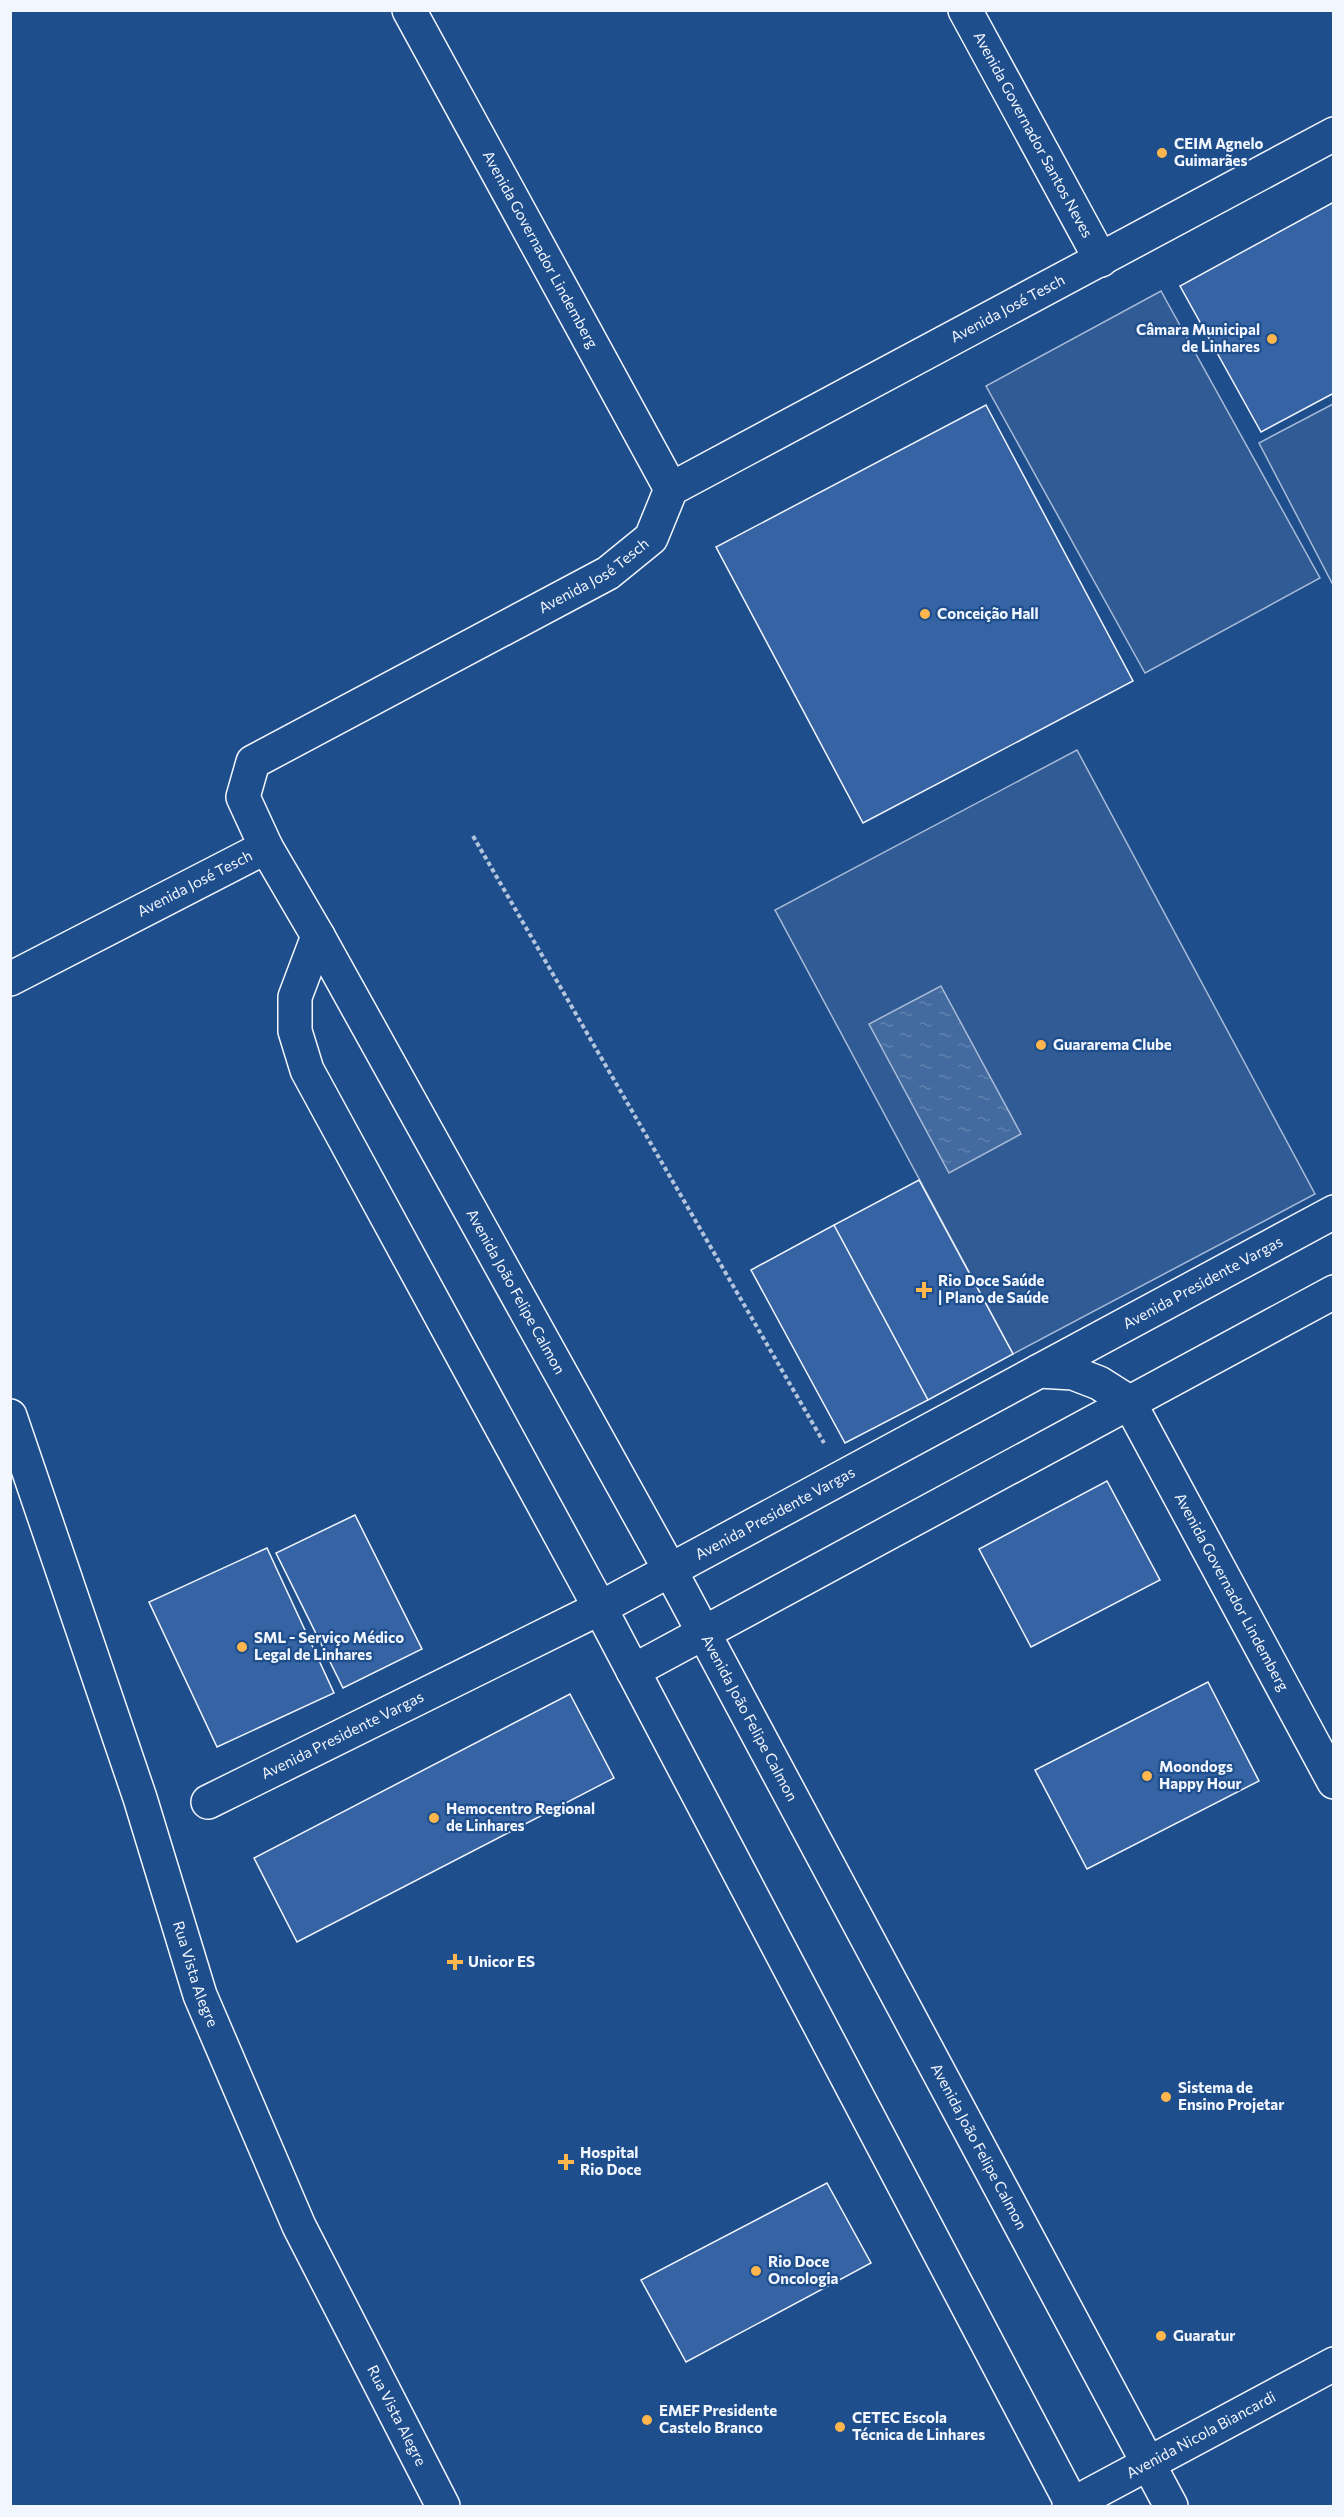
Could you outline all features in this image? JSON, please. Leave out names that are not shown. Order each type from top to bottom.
[{"type":"street","name":"Avenida Governador Lindemberg","points":[[409,10],[671,489]]},
{"type":"street","name":"Avenida Governador Santos Neves","points":[[965,10],[1101,260]]},
{"type":"street","name":"Avenida José Tesch","points":[[10,978],[266,847],[243,797],[253,762],[608,573],[651,538],[671,489],[1334,134]]},
{"type":"street","name":"Avenida João Felipe Calmon","points":[[266,847],[318,936],[670,1570],[1171,2506]]},
{"type":"street","points":[[318,936],[295,997],[295,1031],[308,1070],[600,1608],[1071,2506]]},
{"type":"street","name":"Avenida Presidente Vargas","points":[[208,1802],[600,1608],[1334,1212]]},
{"type":"street","points":[[633,1671],[1334,1292]]},
{"type":"street","points":[[1039,1371],[1073,1373],[1099,1383],[1129,1402]]},
{"type":"street","name":"Avenida Governador Lindemberg","points":[[1129,1402],[1334,1782]]},
{"type":"street","name":"Rua Vista Alegre","points":[[10,1416],[140,1798],[200,1995],[299,2226],[443,2506]]},
{"type":"street","name":"Avenida Nicola Biancardi","points":[[1071,2506],[1334,2364]]},
{"type":"path","points":[[473,836],[843,1477]]},
{"type":"shaded area","points":[[1161,291],[1320,578],[1145,673],[986,386]]},
{"type":"shaded area","points":[[1333,404],[1333,585],[1259,443]]},
{"type":"shaded area","name":"Guararema Clube","points":[[1077,750],[1315,1194],[1013,1354],[775,910]]},
{"type":"water","points":[[941,986],[1021,1134],[949,1173],[869,1024]]},
{"type":"building","name":"Câmara Municipal de Linhares","points":[[1334,202],[1334,393],[1261,432],[1180,286]]},
{"type":"building","name":"Conceição Hall","points":[[986,405],[1133,681],[863,823],[716,547]]},
{"type":"building","name":"Rio Doce Saúde | Plano de Saúde","points":[[919,1180],[1013,1354],[928,1400],[834,1225]]},
{"type":"building","points":[[834,1225],[928,1400],[845,1443],[751,1270]]},
{"type":"building","points":[[1107,1481],[1160,1580],[1031,1647],[979,1549]]},
{"type":"building","points":[[355,1515],[422,1649],[343,1688],[276,1553]]},
{"type":"building","name":"SML - Serviço Médico Legal de Linhares","points":[[267,1548],[334,1693],[217,1747],[149,1602]]},
{"type":"building","name":"Moondogs Happy Hour","points":[[1208,1682],[1259,1781],[1087,1869],[1035,1770]]},
{"type":"building","name":"Hemocentro Regional de Linhares","points":[[570,1694],[614,1778],[297,1942],[254,1858]]},
{"type":"building","name":"Rio Doce Oncologia","points":[[827,2183],[871,2263],[686,2362],[641,2280]]},
{"type":"place","name":"CEIM Agnelo Guimarães","points":[[1162,153]]},
{"type":"place","name":"Câmara Municipal de Linhares","points":[[1272,339]]},
{"type":"place","name":"Conceição Hall","points":[[925,614]]},
{"type":"place","name":"Guararema Clube","points":[[1041,1045]]},
{"type":"place","name":"Rio Doce Saúde | Plano de Saúde","points":[[924,1290]]},
{"type":"place","name":"SML - Serviço Médico Legal de Linhares","points":[[242,1647]]},
{"type":"place","name":"Moondogs Happy Hour","points":[[1147,1776]]},
{"type":"place","name":"Hemocentro Regional de Linhares","points":[[434,1818]]},
{"type":"place","name":"Unicor ES","points":[[455,1962]]},
{"type":"place","name":"Sistema de Ensino Projetar","points":[[1166,2097]]},
{"type":"place","name":"Hospital Rio Doce","points":[[566,2162]]},
{"type":"place","name":"Rio Doce Oncologia","points":[[756,2271]]},
{"type":"place","name":"Guaratur","points":[[1161,2336]]},
{"type":"place","name":"EMEF Presidente Castelo Branco","points":[[647,2420]]},
{"type":"place","name":"CETEC Escola Técnica de Linhares","points":[[840,2427]]}]
